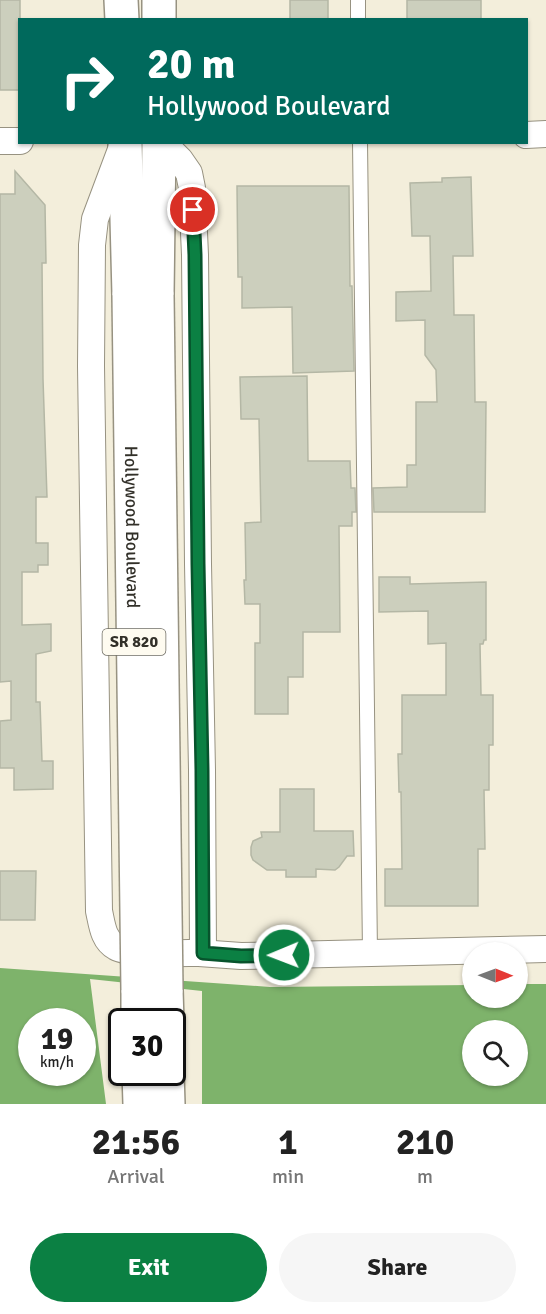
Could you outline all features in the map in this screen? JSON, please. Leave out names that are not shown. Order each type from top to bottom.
[{"type":"main road","points":[[121,0],[122,18]]},
{"type":"main road","points":[[159,0],[159,18]]},
{"type":"main road","name":"Hollywood Boulevard","points":[[124,144],[143,295],[167,1008]]},
{"type":"main road","name":"Hollywood Boulevard","points":[[138,1008],[143,295],[161,144]]},
{"type":"main road","points":[[139,1086],[140,1104]]},
{"type":"main road","points":[[168,1086],[168,1104]]},
{"type":"street","points":[[528,135],[546,134]]},
{"type":"street","points":[[0,141],[18,141]]},
{"type":"street","name":"Hollywood Boulevard","points":[[123,144],[95,219],[92,245],[91,366],[99,911],[107,940],[117,948],[132,952],[203,953],[195,255],[192,188],[189,173],[180,160],[163,144]]},
{"type":"street","points":[[203,953],[241,956],[546,949]]},
{"type":"lane","points":[[358,0],[358,18]]},
{"type":"lane","points":[[360,144],[370,953]]},
{"type":"shaded area","points":[[0,968],[270,987],[462,985],[462,1008],[528,1008],[528,984],[546,984],[546,1104],[0,1104]]},
{"type":"pier","points":[[90,979],[202,991],[202,1104],[106,1104],[96,1026],[96,1008],[94,1008]]},
{"type":"building","points":[[0,0],[20,0],[18,90],[0,90]]},
{"type":"building","points":[[290,0],[328,0],[328,18],[290,18]]},
{"type":"building","points":[[407,0],[481,0],[481,18],[407,18]]},
{"type":"building","points":[[15,171],[45,205],[46,263],[42,263],[47,497],[36,497],[36,543],[48,543],[48,565],[38,565],[38,572],[22,572],[22,625],[51,624],[51,651],[36,654],[36,702],[40,702],[42,761],[53,761],[53,789],[14,790],[14,768],[0,768],[0,721],[11,720],[11,681],[0,682],[0,194],[15,194]]},
{"type":"building","points":[[471,177],[473,256],[453,256],[454,315],[474,315],[475,402],[486,402],[485,512],[374,512],[373,488],[407,487],[407,465],[416,465],[416,402],[437,402],[436,370],[425,355],[425,320],[396,321],[396,292],[431,291],[430,236],[412,236],[410,183],[442,182],[442,178]]},
{"type":"building","points":[[237,186],[349,186],[354,371],[293,373],[292,307],[242,308],[242,277],[238,277]]},
{"type":"building","points":[[307,376],[308,461],[350,461],[351,488],[355,488],[356,512],[352,512],[352,526],[339,526],[340,632],[303,632],[303,677],[288,677],[288,714],[255,714],[255,643],[260,643],[260,604],[245,604],[244,580],[246,580],[245,523],[261,522],[259,419],[241,419],[240,377]]},
{"type":"building","points":[[379,577],[410,577],[410,584],[486,582],[486,640],[480,644],[481,695],[493,695],[493,745],[489,745],[489,790],[484,790],[485,849],[478,849],[478,906],[385,906],[385,869],[402,869],[398,754],[402,754],[402,695],[446,695],[446,643],[428,644],[428,611],[379,612]]},
{"type":"building","points":[[280,789],[314,789],[314,831],[353,831],[354,856],[347,856],[335,870],[316,869],[316,877],[286,877],[286,870],[267,870],[253,860],[251,847],[253,841],[262,837],[261,832],[280,832]]},
{"type":"building","points":[[0,871],[36,871],[35,920],[0,920]]},
{"type":"route","points":[[193,210],[203,953],[241,956],[284,955]]}]
